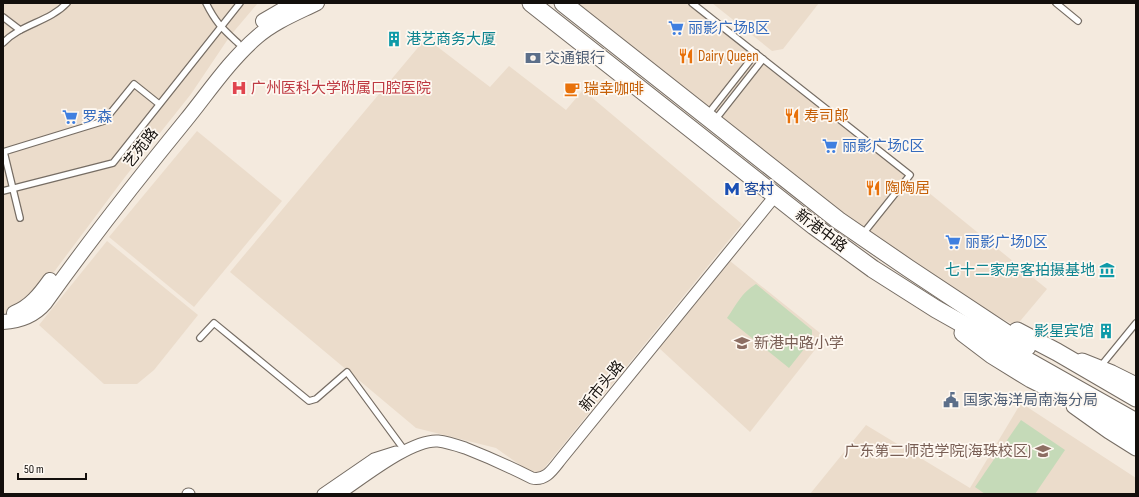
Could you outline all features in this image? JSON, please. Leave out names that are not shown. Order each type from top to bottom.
[{"type":"main road","name":"新港中路","points":[[531,3],[775,196],[849,252],[936,309],[1136,422]]},
{"type":"main road","name":"新港中路","points":[[563,3],[861,237],[1025,346],[1136,411]]},
{"type":"main road","points":[[948,294],[1057,352],[1136,398]]},
{"type":"main road","points":[[936,309],[968,337],[992,355],[1031,379],[1056,393],[1093,410],[1136,436]]},
{"type":"main road","points":[[1057,352],[1100,367],[1136,385]]},
{"type":"main road","points":[[1056,393],[1092,420],[1136,448]]},
{"type":"street","name":"艺苑路","points":[[3,314],[20,311],[37,298],[113,197],[224,59],[238,43],[265,20],[294,3]]},
{"type":"street","name":"艺苑路","points":[[3,322],[25,318],[42,307],[119,203],[248,45],[277,22],[317,3]]},
{"type":"street","name":"新市头路","points":[[339,494],[405,451],[428,442],[438,441],[452,444],[493,458],[532,478],[538,480],[545,477],[775,196]]},
{"type":"street","name":"新市头路","points":[[323,494],[374,459],[395,452],[405,451]]},
{"type":"lane","points":[[3,43],[20,30],[52,15],[67,3]]},
{"type":"lane","points":[[206,3],[220,27],[238,43]]},
{"type":"lane","points":[[3,191],[113,163],[240,3]]},
{"type":"lane","points":[[692,3],[910,175],[861,237]]},
{"type":"lane","points":[[1056,3],[1078,21]]},
{"type":"lane","points":[[3,17],[20,30]]},
{"type":"lane","points":[[710,119],[756,54]]},
{"type":"lane","points":[[710,119],[763,59]]},
{"type":"lane","points":[[20,218],[3,152],[104,121],[134,84],[159,104]]},
{"type":"lane","points":[[200,338],[214,323],[309,401],[316,399],[347,372],[405,451]]},
{"type":"lane","points":[[1100,367],[1136,324]]},
{"type":"shaded area","points":[[3,3],[258,3],[230,36],[191,94],[125,177],[36,296],[8,313],[3,313]]},
{"type":"shaded area","points":[[570,3],[696,3],[1047,289],[1016,326],[950,291],[900,260]]},
{"type":"shaded area","points":[[712,3],[819,3],[783,49],[772,51]]},
{"type":"shaded area","points":[[426,38],[490,87],[509,66],[566,110],[583,90],[742,224],[537,477],[496,448],[416,428],[230,272]]},
{"type":"shaded area","points":[[197,131],[282,201],[194,307],[109,237]]},
{"type":"shaded area","points":[[107,241],[198,315],[154,370],[137,384],[104,384],[39,325]]},
{"type":"shaded area","name":"新港中路小学","points":[[730,261],[825,337],[750,432],[659,348]]},
{"type":"shaded area","name":"广东第二师范学院(海珠校区)","points":[[1021,403],[1136,478],[1136,494],[810,494],[866,425],[970,488]]},
{"type":"green space","points":[[756,284],[812,330],[812,339],[789,368],[727,318],[743,295]]},
{"type":"green space","points":[[1021,420],[1065,450],[1035,494],[985,494],[975,487]]},
{"type":"place","name":"丽影广场B区","points":[[676,28]]},
{"type":"place","name":"港艺商务大厦","points":[[394,39]]},
{"type":"place","name":"Dairy Queen","points":[[686,56]]},
{"type":"place","name":"交通银行","points":[[533,58]]},
{"type":"place","name":"广州医科大学附属口腔医院","points":[[239,88]]},
{"type":"place","name":"瑞幸咖啡","points":[[572,89]]},
{"type":"place","name":"寿司郎","points":[[792,116]]},
{"type":"place","name":"罗森","points":[[70,117]]},
{"type":"place","name":"丽影广场C区","points":[[830,146]]},
{"type":"place","name":"陶陶居","points":[[873,188]]},
{"type":"place","name":"客村","points":[[732,189]]},
{"type":"place","name":"丽影广场D区","points":[[953,242]]},
{"type":"place","name":"七十二家房客拍摄基地","points":[[1107,270]]},
{"type":"place","name":"影星宾馆","points":[[1106,331]]},
{"type":"place","name":"新港中路小学","points":[[742,343]]},
{"type":"place","name":"国家海洋局南海分局","points":[[951,400]]},
{"type":"place","name":"广东第二师范学院(海珠校区)","points":[[1043,451]]}]
